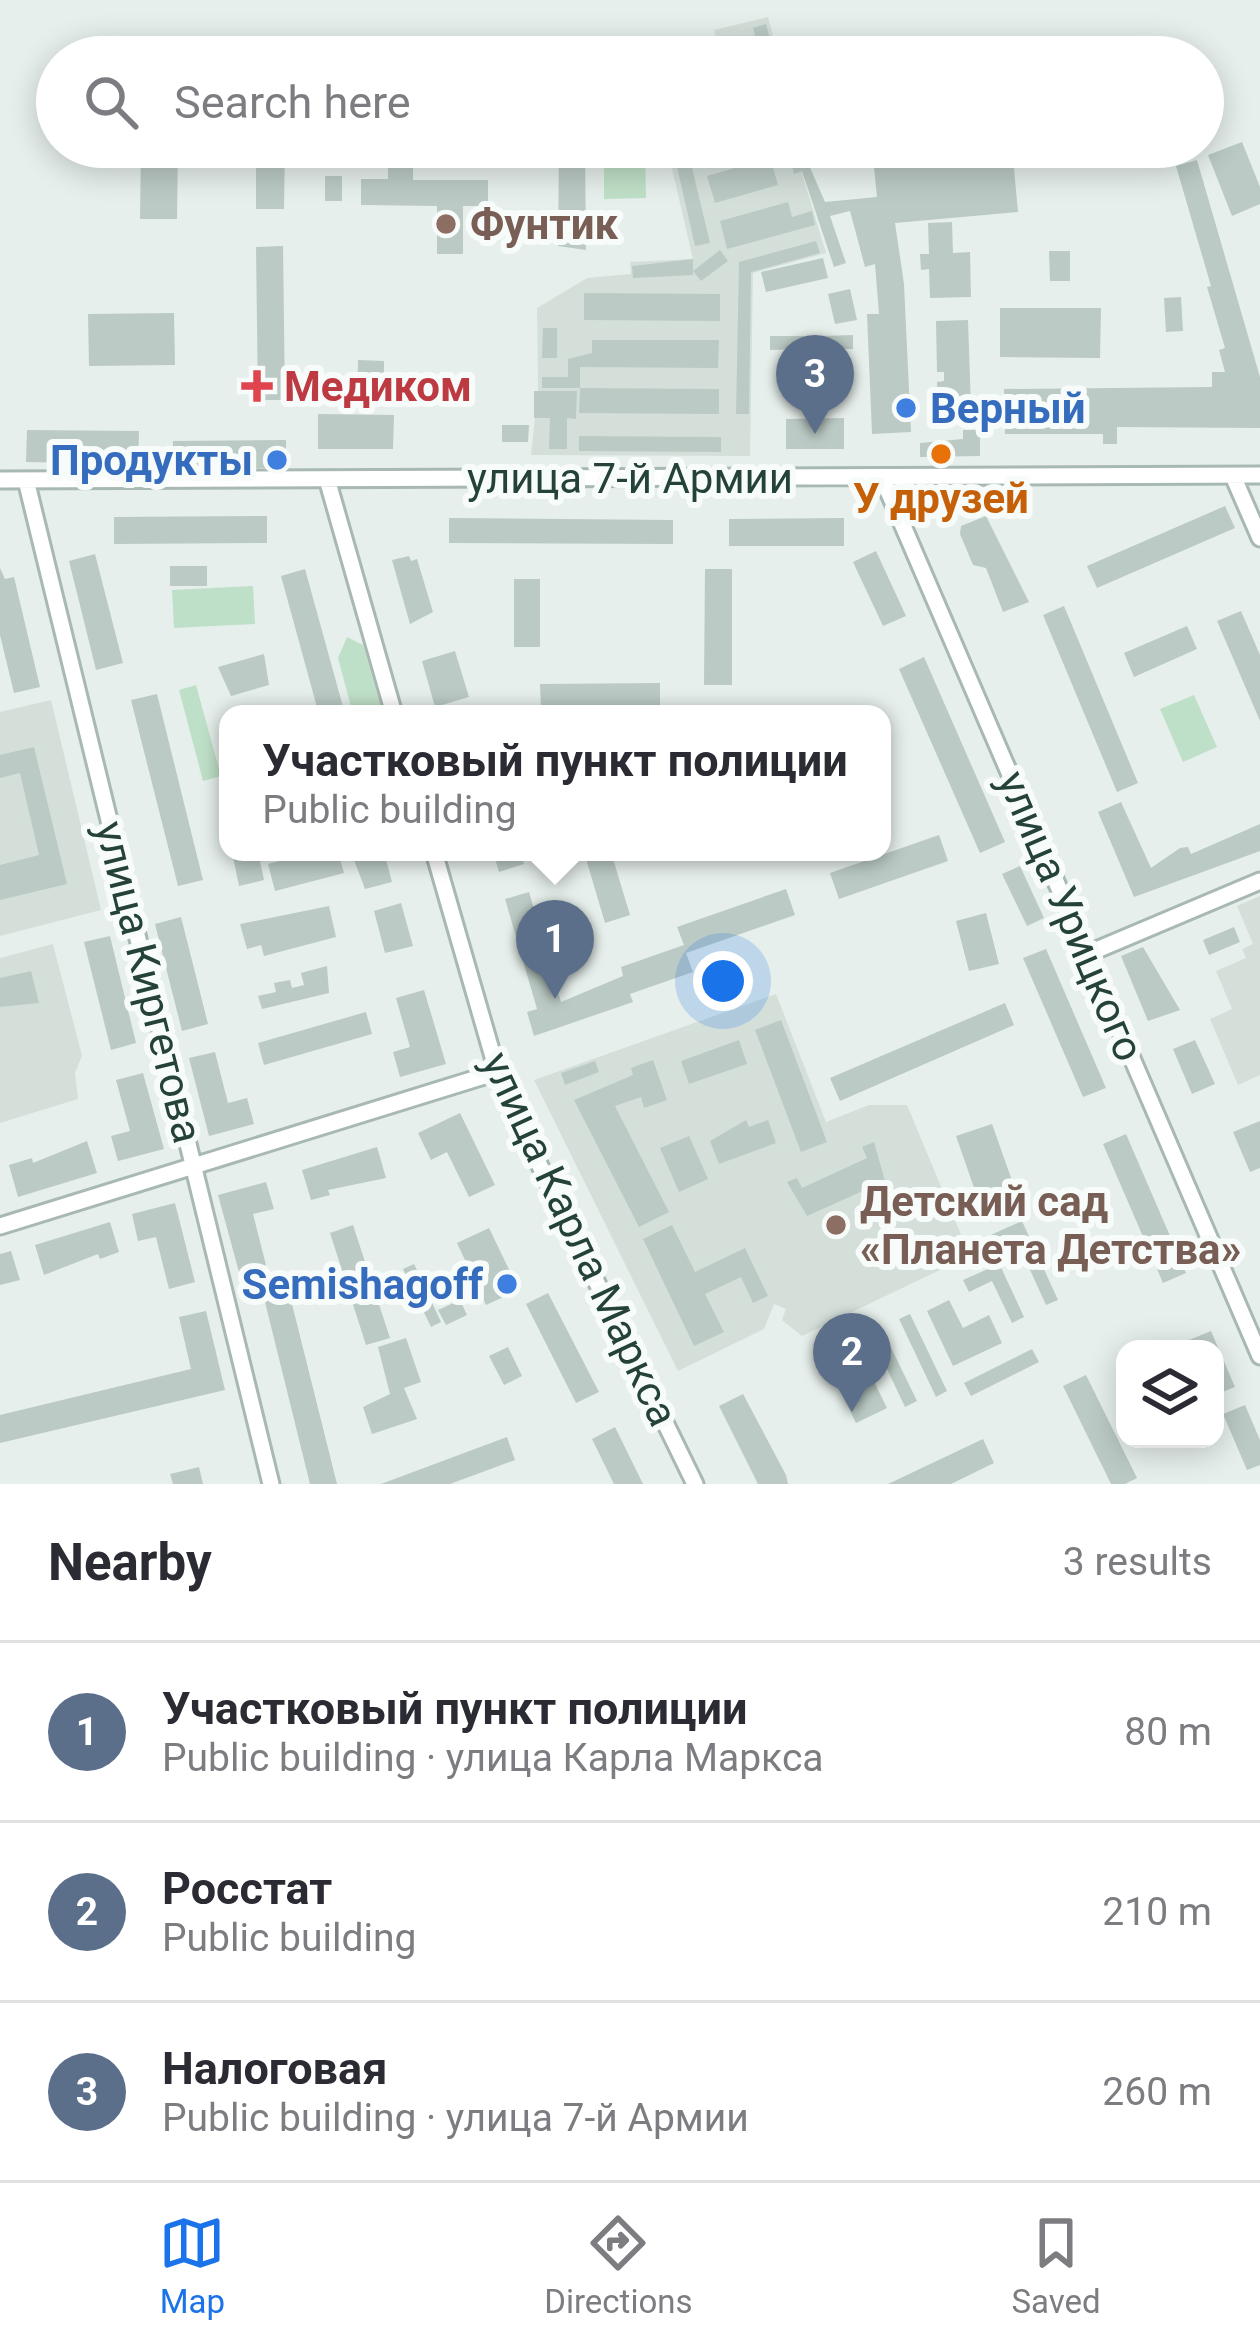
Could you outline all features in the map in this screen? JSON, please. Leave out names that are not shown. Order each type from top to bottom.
[{"type":"street","name":"улица 7-й Армии","points":[[0,480],[1260,475]]},
{"type":"street","points":[[1234,476],[1260,538]]},
{"type":"street","name":"улица Урицкого","points":[[881,477],[1260,1356]]},
{"type":"street","points":[[327,479],[391,705]]},
{"type":"street","name":"улица Киргетова","points":[[26,480],[271,1484]]},
{"type":"street","name":"улица Карла Маркса","points":[[437,861],[496,1072],[695,1484]]},
{"type":"street","points":[[1087,954],[1260,881]]},
{"type":"street","points":[[0,1226],[496,1072]]},
{"type":"shaded area","points":[[768,17],[773,36],[716,36],[714,30]]},
{"type":"shaded area","points":[[672,168],[808,168],[802,173],[826,253],[753,273],[750,456],[531,455],[538,390],[537,308],[587,278],[631,274],[630,262],[693,259]]},
{"type":"shaded area","points":[[51,700],[101,910],[0,936],[0,712]]},
{"type":"shaded area","points":[[1260,896],[1260,1075],[1238,1085],[1210,1019],[1232,1009],[1216,971],[1246,958],[1242,949],[1253,944],[1237,906]]},
{"type":"shaded area","points":[[53,944],[82,1056],[75,1073],[78,1099],[0,1123],[0,958]]},
{"type":"shaded area","points":[[776,994],[826,1122],[869,1105],[907,1105],[967,1249],[965,1258],[802,1336],[782,1320],[786,1309],[774,1304],[764,1329],[678,1371],[534,1080]]},
{"type":"green space","points":[[604,168],[645,168],[646,198],[604,199]]},
{"type":"green space","points":[[253,586],[255,624],[174,628],[172,590]]},
{"type":"green space","points":[[347,637],[363,645],[380,705],[351,705],[338,658]]},
{"type":"green space","points":[[196,685],[219,777],[203,781],[179,690]]},
{"type":"green space","points":[[1194,695],[1217,747],[1183,762],[1160,709]]},
{"type":"building","points":[[766,24],[769,36],[755,36],[753,28]]},
{"type":"building","points":[[1242,142],[1260,187],[1260,204],[1232,216],[1213,168],[1224,168],[1224,149]]},
{"type":"building","points":[[141,168],[178,168],[177,219],[140,219]]},
{"type":"building","points":[[256,168],[285,168],[284,209],[256,209]]},
{"type":"building","points":[[388,168],[413,168],[413,180],[488,180],[488,206],[463,206],[463,254],[437,254],[437,206],[361,205],[361,179],[388,179]]},
{"type":"building","points":[[559,168],[585,168],[586,250],[558,246]]},
{"type":"building","points":[[677,168],[692,168],[710,243],[695,246]]},
{"type":"building","points":[[735,168],[773,168],[778,185],[715,203],[707,176]]},
{"type":"building","points":[[792,168],[810,168],[825,202],[877,197],[874,168],[1014,168],[1018,212],[895,223],[904,284],[911,432],[872,434],[867,314],[879,314],[875,264],[865,267],[850,211],[830,216],[846,263],[834,267],[802,171],[794,174]]},
{"type":"building","points":[[1177,168],[1199,168],[1260,377],[1260,428],[1117,427],[1117,444],[1103,444],[1103,434],[1005,434],[1004,389],[1212,387],[1212,372],[1225,372],[1219,350],[1225,348],[1207,287],[1211,286]]},
{"type":"building","points":[[325,176],[342,176],[342,201],[325,201]]},
{"type":"building","points":[[788,202],[792,217],[812,211],[815,225],[727,249],[720,221]]},
{"type":"building","points":[[952,222],[953,253],[970,252],[971,297],[930,298],[929,269],[921,270],[920,254],[929,254],[928,223]]},
{"type":"building","points":[[816,241],[820,253],[751,272],[749,414],[736,414],[739,262]]},
{"type":"building","points":[[283,246],[285,400],[258,400],[256,247]]},
{"type":"building","points":[[720,250],[728,261],[701,281],[693,271]]},
{"type":"building","points":[[1049,251],[1070,251],[1070,281],[1050,281]]},
{"type":"building","points":[[823,258],[828,278],[766,292],[761,272]]},
{"type":"building","points":[[693,259],[693,275],[633,278],[632,266]]},
{"type":"building","points":[[850,289],[857,320],[835,324],[828,294]]},
{"type":"building","points":[[584,293],[720,294],[720,321],[584,320]]},
{"type":"building","points":[[1181,297],[1183,331],[1166,332],[1164,298]]},
{"type":"building","points":[[1000,308],[1101,308],[1100,358],[1000,357]]},
{"type":"building","points":[[174,313],[175,365],[89,366],[88,314]]},
{"type":"building","points":[[968,320],[971,407],[938,408],[937,382],[944,381],[944,372],[937,372],[936,321]]},
{"type":"building","points":[[543,328],[557,328],[557,358],[542,358]]},
{"type":"building","points":[[853,335],[853,349],[821,349],[821,336]]},
{"type":"building","points":[[770,336],[805,336],[805,349],[770,350]]},
{"type":"building","points":[[592,340],[719,340],[718,368],[580,367],[580,388],[542,388],[542,377],[568,377],[568,359],[592,353]]},
{"type":"building","points":[[358,360],[384,361],[384,401],[357,401]]},
{"type":"building","points":[[580,388],[719,389],[719,414],[579,413]]},
{"type":"building","points":[[534,391],[577,391],[576,419],[567,418],[567,449],[549,449],[550,418],[534,418]]},
{"type":"building","points":[[318,414],[394,415],[393,449],[318,449]]},
{"type":"building","points":[[844,418],[844,449],[786,449],[786,419]]},
{"type":"building","points":[[502,425],[529,425],[528,442],[502,442]]},
{"type":"building","points":[[27,430],[139,431],[138,464],[26,462]]},
{"type":"building","points":[[963,430],[980,430],[980,456],[920,457],[920,443],[963,439]]},
{"type":"building","points":[[579,436],[721,437],[721,452],[579,451]]},
{"type":"building","points":[[286,440],[286,468],[173,468],[173,441]]},
{"type":"building","points":[[1225,506],[1235,528],[1097,588],[1087,566]]},
{"type":"building","points":[[267,516],[267,543],[114,544],[114,517]]},
{"type":"building","points":[[986,516],[1029,602],[1003,612],[986,568],[973,565],[960,534],[961,526]]},
{"type":"building","points":[[449,518],[673,520],[673,544],[449,543]]},
{"type":"building","points":[[844,518],[844,546],[729,546],[729,519]]},
{"type":"building","points":[[876,551],[906,616],[883,626],[853,562]]},
{"type":"building","points":[[95,554],[123,663],[96,670],[69,561]]},
{"type":"building","points":[[409,556],[411,561],[417,559],[433,612],[410,624],[392,560]]},
{"type":"building","points":[[170,566],[207,566],[207,586],[170,586]]},
{"type":"building","points":[[0,568],[5,579],[14,577],[40,687],[14,693],[0,635]]},
{"type":"building","points":[[305,569],[343,705],[316,705],[281,576]]},
{"type":"building","points":[[705,569],[732,569],[732,685],[704,685]]},
{"type":"building","points":[[514,579],[540,579],[540,647],[514,647]]},
{"type":"building","points":[[1064,606],[1138,783],[1117,792],[1043,615]]},
{"type":"building","points":[[1241,611],[1260,655],[1260,721],[1217,621]]},
{"type":"building","points":[[1187,626],[1197,649],[1134,677],[1124,653]]},
{"type":"building","points":[[455,651],[469,697],[434,705],[422,661]]},
{"type":"building","points":[[264,654],[269,685],[231,696],[218,667]]},
{"type":"building","points":[[924,657],[1005,842],[980,853],[899,669]]},
{"type":"building","points":[[660,683],[660,705],[541,705],[540,684]]},
{"type":"building","points":[[157,694],[203,880],[178,886],[131,700]]},
{"type":"building","points":[[34,747],[67,884],[0,900],[0,865],[39,855],[20,773],[0,778],[0,755]]},
{"type":"building","points":[[1121,802],[1151,868],[1180,848],[1188,847],[1191,854],[1260,824],[1260,851],[1134,897],[1098,812]]},
{"type":"building","points":[[939,835],[948,861],[839,899],[830,873],[864,861],[891,861],[891,852]]},
{"type":"building","points":[[234,861],[260,861],[264,880],[239,886]]},
{"type":"building","points":[[341,861],[344,873],[275,891],[268,864]]},
{"type":"building","points":[[354,861],[386,861],[392,882],[365,889]]},
{"type":"building","points":[[496,861],[523,861],[524,864],[499,872]]},
{"type":"building","points":[[587,861],[614,861],[630,915],[605,923]]},
{"type":"building","points":[[1020,866],[1044,918],[1027,926],[1002,874]]},
{"type":"building","points":[[786,889],[795,915],[686,953],[693,972],[630,994],[633,1002],[534,1036],[527,1012],[537,1009],[505,899],[529,892],[561,1002],[623,976],[621,967],[684,945],[677,927]]},
{"type":"building","points":[[401,903],[413,946],[385,953],[374,911]]},
{"type":"building","points":[[329,906],[336,937],[264,956],[261,945],[247,949],[240,924]]},
{"type":"building","points":[[986,913],[999,964],[969,971],[956,921]]},
{"type":"building","points":[[181,917],[208,1024],[182,1031],[155,924]]},
{"type":"building","points":[[1234,927],[1240,942],[1209,955],[1203,940]]},
{"type":"building","points":[[110,936],[136,1043],[111,1050],[84,942]]},
{"type":"building","points":[[1143,947],[1180,1010],[1148,1021],[1121,956]]},
{"type":"building","points":[[1046,949],[1106,1088],[1083,1097],[1023,958]]},
{"type":"building","points":[[327,966],[329,993],[262,1009],[258,996],[276,992],[274,983],[290,980],[292,988],[304,985],[301,973]]},
{"type":"building","points":[[31,971],[39,1003],[0,1007],[0,978]]},
{"type":"building","points":[[424,990],[446,1064],[400,1077],[393,1052],[410,1047],[396,998]]},
{"type":"building","points":[[1005,1003],[1014,1025],[840,1101],[830,1078]]},
{"type":"building","points":[[366,1012],[372,1034],[264,1065],[258,1043]]},
{"type":"building","points":[[781,1020],[827,1142],[801,1152],[755,1030]]},
{"type":"building","points":[[739,1040],[747,1064],[689,1084],[681,1061]]},
{"type":"building","points":[[1195,1040],[1215,1084],[1192,1094],[1173,1049]]},
{"type":"building","points":[[215,1052],[228,1103],[247,1098],[254,1124],[209,1136],[189,1058]]},
{"type":"building","points":[[653,1060],[667,1100],[644,1108],[641,1097],[615,1106],[669,1212],[639,1227],[574,1100],[633,1075],[631,1068]]},
{"type":"building","points":[[595,1061],[599,1072],[565,1085],[561,1073]]},
{"type":"building","points":[[143,1073],[164,1149],[118,1161],[111,1136],[130,1131],[116,1080]]},
{"type":"building","points":[[460,1113],[495,1185],[469,1197],[447,1152],[431,1160],[418,1133]]},
{"type":"building","points":[[746,1120],[749,1127],[768,1120],[776,1143],[719,1164],[710,1141]]},
{"type":"building","points":[[1260,1121],[1260,1168],[1250,1172],[1233,1132]]},
{"type":"building","points":[[992,1124],[1015,1189],[979,1202],[956,1136]]},
{"type":"building","points":[[1126,1134],[1186,1273],[1163,1283],[1103,1144]]},
{"type":"building","points":[[689,1136],[708,1179],[679,1192],[660,1148]]},
{"type":"building","points":[[87,1141],[97,1173],[18,1197],[9,1165],[32,1158],[33,1163]]},
{"type":"building","points":[[874,1142],[885,1181],[807,1216],[787,1182],[797,1178],[802,1188],[867,1158],[862,1147]]},
{"type":"building","points":[[377,1147],[386,1178],[328,1190],[330,1195],[311,1200],[302,1170]]},
{"type":"building","points":[[266,1182],[274,1209],[253,1214],[266,1265],[239,1272],[218,1195]]},
{"type":"building","points":[[175,1203],[195,1282],[169,1289],[156,1237],[138,1241],[132,1214]]},
{"type":"building","points":[[1022,1221],[1058,1300],[1046,1305],[1015,1237],[992,1248],[1024,1317],[1012,1323],[992,1281],[969,1292],[963,1280],[988,1269],[975,1242]]},
{"type":"building","points":[[110,1222],[119,1252],[100,1259],[98,1254],[44,1275],[35,1245]]},
{"type":"building","points":[[353,1225],[390,1338],[366,1345],[330,1233]]},
{"type":"building","points":[[672,1225],[695,1272],[745,1248],[768,1296],[753,1303],[741,1277],[705,1294],[724,1332],[694,1346],[643,1239]]},
{"type":"building","points":[[489,1228],[519,1290],[486,1305],[457,1243]]},
{"type":"building","points":[[11,1251],[20,1280],[0,1285],[0,1254]]},
{"type":"building","points":[[414,1264],[441,1322],[431,1327],[403,1269]]},
{"type":"building","points":[[289,1292],[337,1484],[310,1484],[264,1298]]},
{"type":"building","points":[[548,1293],[599,1392],[576,1403],[526,1304]]},
{"type":"building","points":[[460,1300],[467,1315],[446,1325],[438,1310]]},
{"type":"building","points":[[949,1300],[963,1328],[989,1315],[1002,1343],[953,1366],[927,1311]]},
{"type":"building","points":[[206,1311],[225,1390],[0,1443],[0,1415],[191,1369],[179,1317]]},
{"type":"building","points":[[910,1314],[947,1391],[936,1397],[899,1319]]},
{"type":"building","points":[[881,1327],[917,1401],[905,1407],[870,1333]]},
{"type":"building","points":[[1211,1331],[1215,1340],[1189,1340]]},
{"type":"building","points":[[406,1338],[421,1382],[404,1388],[417,1419],[372,1434],[363,1407],[390,1394],[378,1347]]},
{"type":"building","points":[[508,1347],[522,1376],[504,1385],[489,1356]]},
{"type":"building","points":[[858,1349],[887,1408],[856,1423],[827,1365]]},
{"type":"building","points":[[1032,1349],[1039,1362],[971,1396],[964,1383]]},
{"type":"building","points":[[1224,1361],[1235,1387],[1224,1391]]},
{"type":"building","points":[[1086,1375],[1116,1436],[1116,1448],[1122,1448],[1137,1478],[1111,1484],[1063,1386]]},
{"type":"building","points":[[743,1394],[788,1484],[758,1484],[719,1406]]},
{"type":"building","points":[[1245,1405],[1260,1440],[1260,1465],[1247,1470],[1224,1414]]},
{"type":"building","points":[[615,1427],[643,1484],[614,1484],[592,1439]]},
{"type":"building","points":[[507,1437],[515,1460],[450,1484],[381,1484]]},
{"type":"building","points":[[983,1439],[994,1463],[951,1484],[888,1484]]},
{"type":"building","points":[[199,1467],[203,1484],[173,1484],[170,1474]]},
{"type":"place","name":"Фунтик","points":[[446,224]]},
{"type":"place","name":"Медиком","points":[[257,386]]},
{"type":"place","name":"Верный","points":[[906,408]]},
{"type":"place","name":"Налоговая","points":[[815,434]]},
{"type":"place","name":"У друзей","points":[[941,454]]},
{"type":"place","name":"Продукты","points":[[277,460]]},
{"type":"place","name":"Участковый пункт полиции","points":[[555,999]]},
{"type":"place","name":"Детский сад «Планета Детства»","points":[[836,1225]]},
{"type":"place","name":"Semishagoff","points":[[507,1284]]},
{"type":"place","name":"Росстат","points":[[852,1412]]}]
